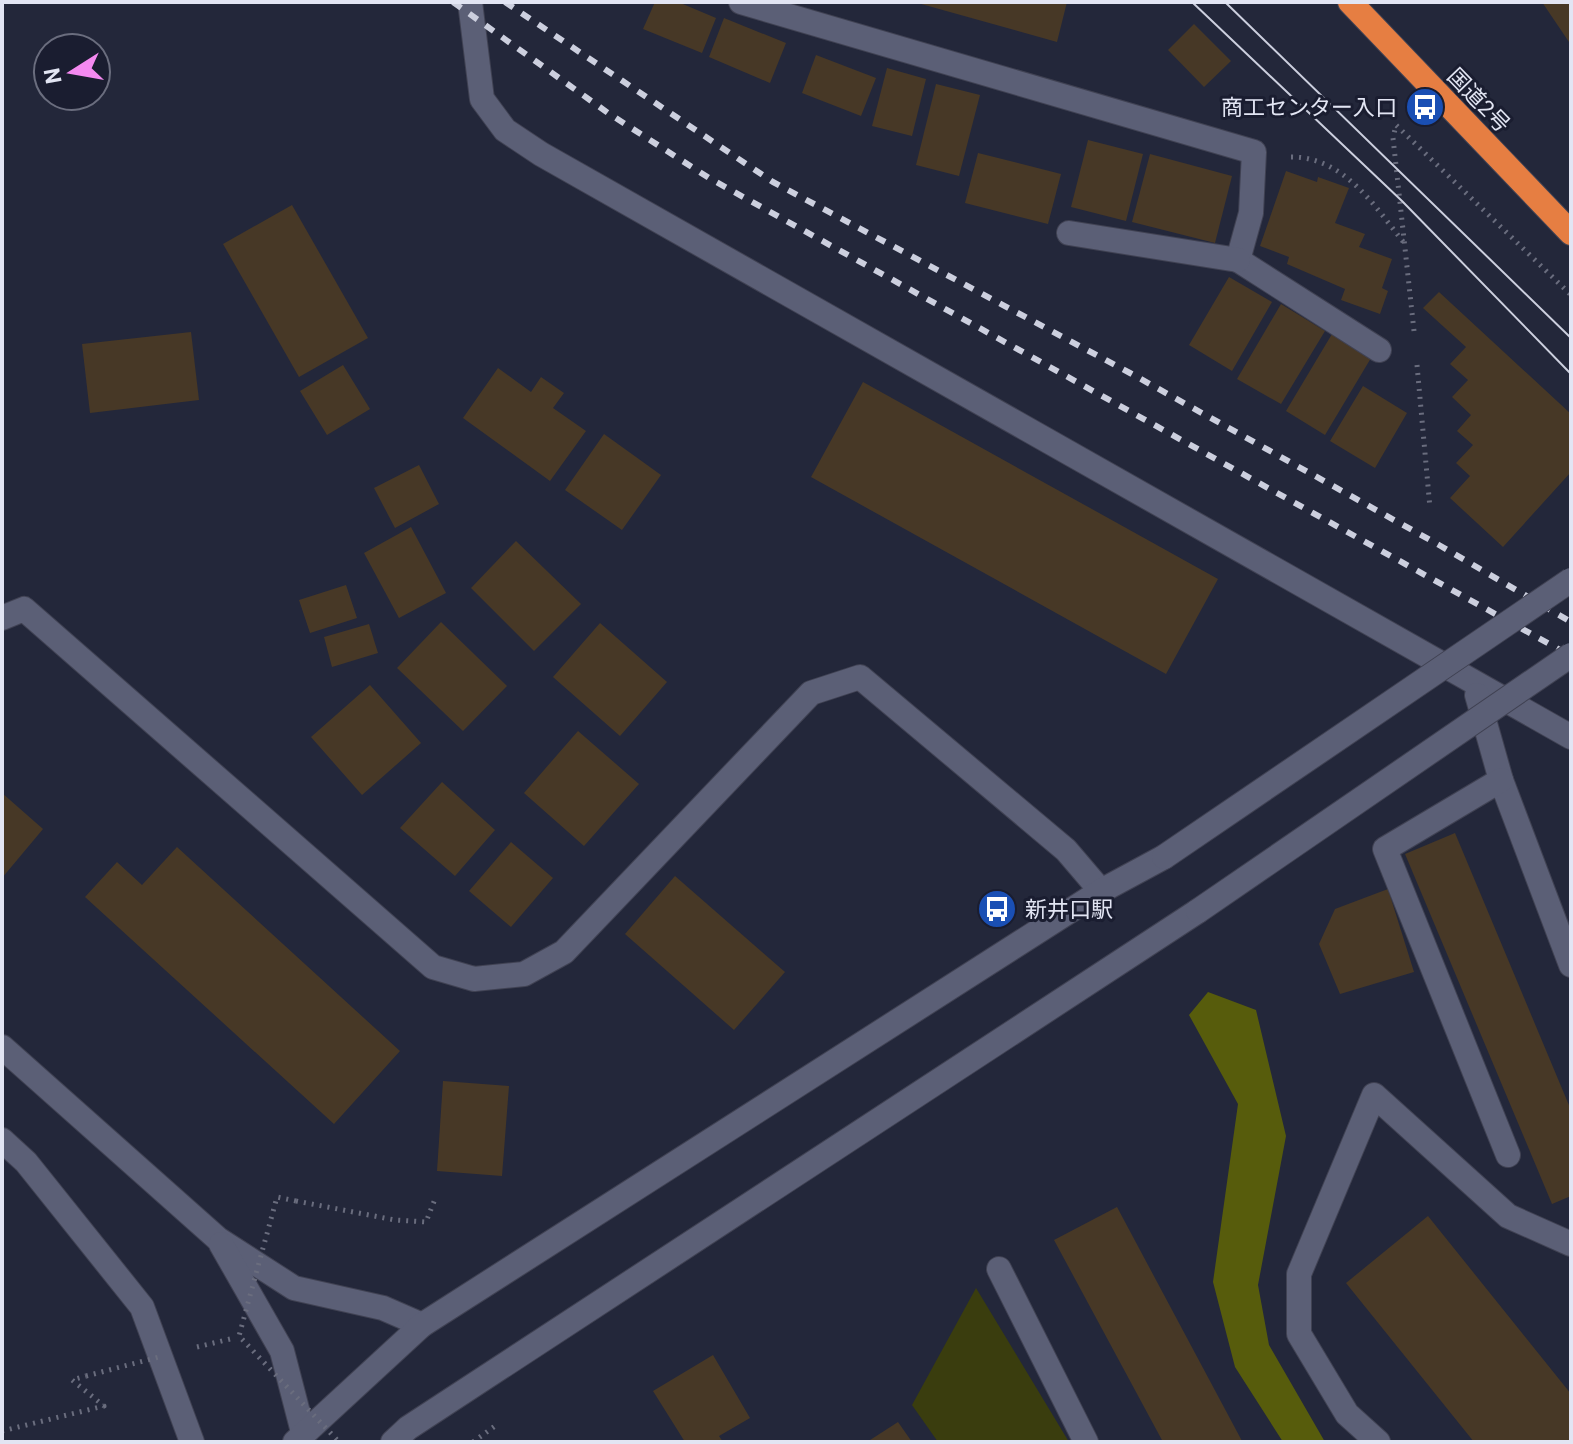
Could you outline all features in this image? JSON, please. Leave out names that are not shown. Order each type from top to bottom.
[{"type":"highway","name":"国道2号","points":[[1350,2],[1571,233]]},
{"type":"street","points":[[470,2],[482,99],[505,130],[541,154],[1571,737]]},
{"type":"street","points":[[741,2],[1254,152],[1251,213],[1238,260]]},
{"type":"street","points":[[1069,233],[1238,260],[1379,350]]},
{"type":"street","points":[[300,1439],[422,1325],[1101,891],[1164,857],[1571,580]]},
{"type":"street","points":[[2,618],[24,609],[433,967],[474,979],[524,974],[564,952],[811,693],[860,677],[1066,850],[1101,891]]},
{"type":"street","points":[[393,1442],[408,1428],[1198,911],[1571,655]]},
{"type":"street","points":[[1473,679],[1501,780],[1571,965]]},
{"type":"street","points":[[1501,780],[1385,849],[1508,1155]]},
{"type":"street","points":[[2,1047],[218,1239],[294,1288],[383,1308],[422,1325]]},
{"type":"street","points":[[1378,1442],[1347,1414],[1299,1334],[1299,1274],[1374,1095],[1508,1216],[1571,1244]]},
{"type":"street","points":[[2,1140],[26,1162],[142,1307],[192,1442]]},
{"type":"street","points":[[218,1239],[282,1351],[300,1439]]},
{"type":"street","points":[[999,1269],[1086,1442]]},
{"type":"path","points":[[1414,338],[1393,138],[1396,125],[1571,295]]},
{"type":"path","points":[[1254,152],[1320,160],[1331,166],[1356,184],[1406,245]]},
{"type":"path","points":[[1416,353],[1430,508]]},
{"type":"path","points":[[339,1442],[239,1336],[277,1197],[395,1220],[426,1222],[435,1199]]},
{"type":"path","points":[[2,1431],[104,1406],[72,1380],[163,1356]]},
{"type":"path","points":[[473,1442],[495,1426]]},
{"type":"green space","points":[[976,1288],[1069,1442],[938,1442],[912,1405]]},
{"type":"shaded area","points":[[1208,992],[1256,1010],[1286,1136],[1258,1285],[1269,1345],[1325,1442],[1283,1442],[1235,1367],[1213,1282],[1238,1104],[1189,1015]]},
{"type":"building","points":[[655,2],[678,2],[716,18],[702,53],[643,29]]},
{"type":"building","points":[[914,2],[1067,2],[1057,42]]},
{"type":"building","points":[[1542,2],[1571,2],[1571,45]]},
{"type":"building","points":[[724,18],[786,43],[770,83],[709,57]]},
{"type":"building","points":[[1194,24],[1231,61],[1204,87],[1168,50]]},
{"type":"building","points":[[816,55],[876,78],[861,116],[802,93]]},
{"type":"building","points":[[887,68],[926,79],[912,136],[872,126]]},
{"type":"building","points":[[936,84],[980,95],[959,176],[916,165]]},
{"type":"building","points":[[1088,140],[1143,154],[1126,221],[1071,207]]},
{"type":"building","points":[[978,153],[1061,174],[1048,224],[965,203]]},
{"type":"building","points":[[1150,154],[1232,176],[1215,243],[1132,222]]},
{"type":"building","points":[[1286,171],[1317,182],[1318,177],[1349,188],[1335,223],[1365,234],[1359,247],[1392,259],[1382,288],[1388,291],[1380,314],[1341,300],[1345,289],[1287,264],[1289,257],[1260,246]]},
{"type":"building","points":[[292,205],[368,338],[299,377],[223,244]]},
{"type":"building","points":[[1229,277],[1272,302],[1232,371],[1189,345]]},
{"type":"building","points":[[1439,292],[1571,414],[1571,472],[1503,547],[1450,498],[1470,476],[1456,463],[1473,445],[1457,431],[1471,415],[1452,397],[1468,380],[1450,364],[1466,347],[1423,308]]},
{"type":"building","points":[[1281,304],[1325,331],[1281,404],[1237,379]]},
{"type":"building","points":[[191,332],[199,400],[90,413],[82,344]]},
{"type":"building","points":[[1332,334],[1371,358],[1325,435],[1286,411]]},
{"type":"building","points":[[343,365],[370,409],[327,435],[300,391]]},
{"type":"building","points":[[498,368],[531,392],[541,377],[564,393],[553,408],[586,431],[550,481],[463,418]]},
{"type":"building","points":[[863,382],[1218,579],[1166,674],[811,477]]},
{"type":"building","points":[[1363,386],[1407,413],[1375,468],[1330,441]]},
{"type":"building","points":[[604,434],[661,475],[622,530],[565,490]]},
{"type":"building","points":[[419,465],[439,504],[395,528],[374,488]]},
{"type":"building","points":[[411,527],[446,593],[399,618],[364,553]]},
{"type":"building","points":[[516,541],[581,604],[534,651],[471,588]]},
{"type":"building","points":[[346,585],[357,618],[310,633],[299,600]]},
{"type":"building","points":[[441,622],[507,686],[463,731],[397,668]]},
{"type":"building","points":[[600,623],[667,682],[620,736],[553,677]]},
{"type":"building","points":[[369,624],[378,653],[332,667],[324,637]]},
{"type":"building","points":[[370,685],[421,743],[362,795],[311,737]]},
{"type":"building","points":[[578,731],[639,784],[584,846],[524,793]]},
{"type":"building","points":[[442,782],[495,830],[455,876],[400,828]]},
{"type":"building","points":[[2,793],[43,829],[2,878]]},
{"type":"building","points":[[1455,833],[1571,1110],[1571,1196],[1552,1204],[1405,854]]},
{"type":"building","points":[[511,842],[553,878],[511,927],[469,891]]},
{"type":"building","points":[[177,847],[400,1051],[334,1124],[85,897],[117,862],[142,885]]},
{"type":"building","points":[[675,876],[785,972],[734,1030],[625,934]]},
{"type":"building","points":[[1388,889],[1414,972],[1340,994],[1319,944],[1335,909]]},
{"type":"building","points":[[443,1081],[509,1086],[502,1176],[437,1171]]},
{"type":"building","points":[[1117,1207],[1241,1442],[1163,1442],[1054,1240]]},
{"type":"building","points":[[1428,1216],[1571,1394],[1571,1442],[1474,1442],[1346,1283]]},
{"type":"building","points":[[713,1355],[750,1418],[719,1436],[723,1442],[685,1442],[653,1391]]},
{"type":"building","points":[[898,1422],[912,1442],[867,1442]]},
{"type":"tram line","points":[[1192,2],[1402,201],[1571,374]]},
{"type":"tram line","points":[[1225,2],[1571,338]]},
{"type":"railway","points":[[453,2],[608,113],[709,178],[1571,656]]},
{"type":"railway","points":[[505,2],[773,182],[1130,373],[1571,622]]},
{"type":"place","name":"商工センター入口","points":[[1425,107]]},
{"type":"place","name":"新井口駅","points":[[997,909]]}]
